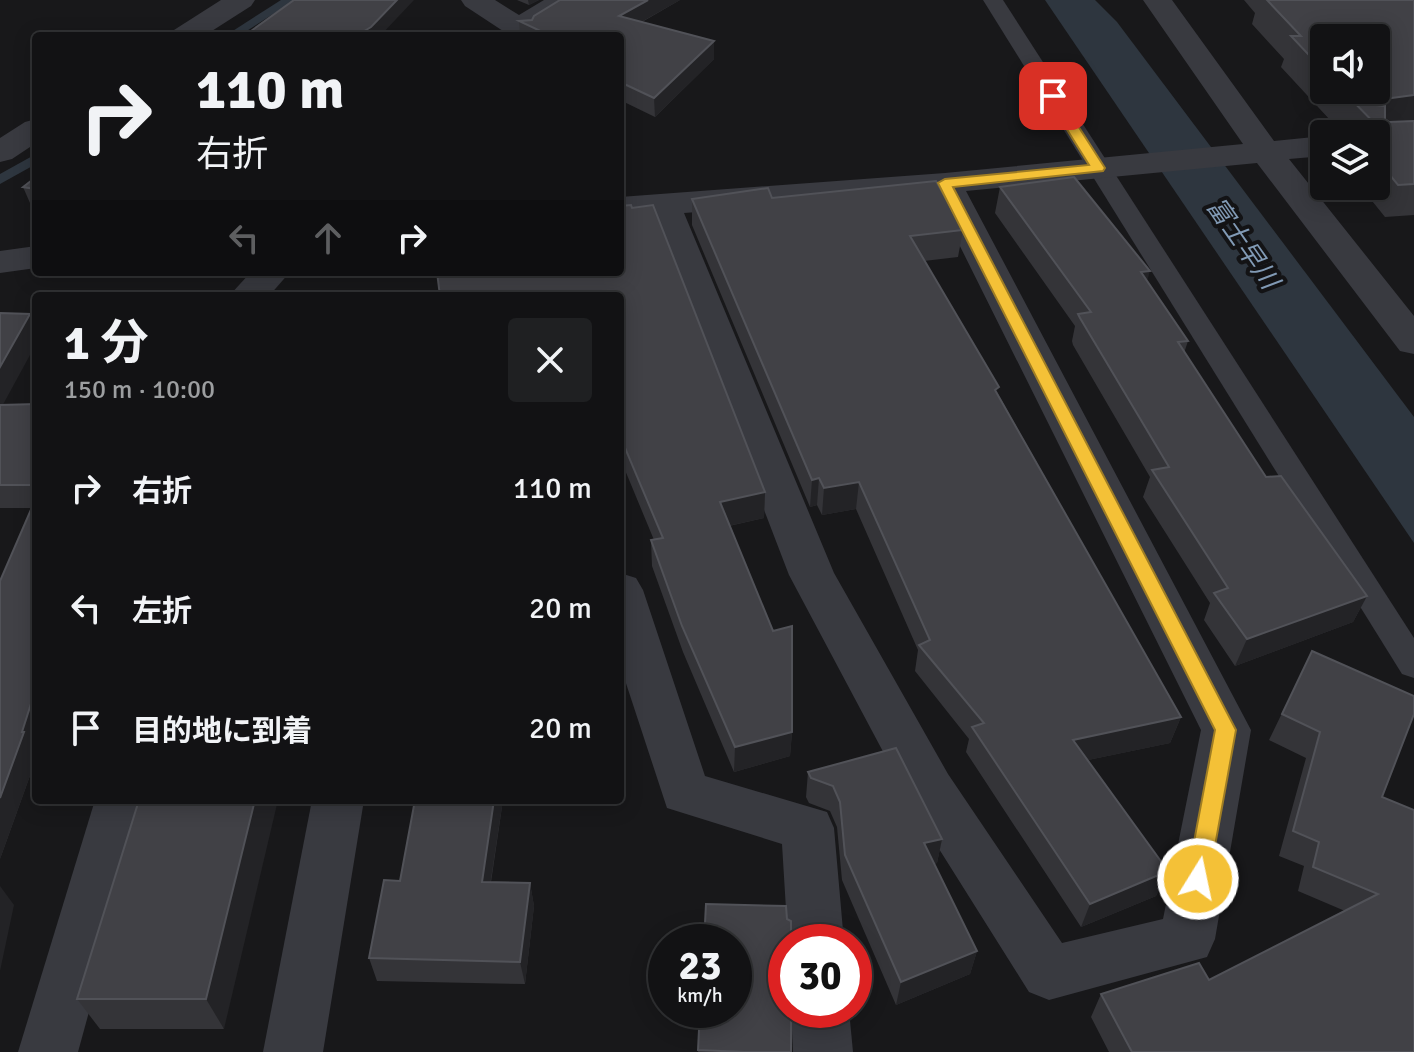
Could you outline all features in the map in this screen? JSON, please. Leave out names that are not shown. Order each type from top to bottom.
[{"type":"street","points":[[190,32],[241,0]]},
{"type":"street","points":[[475,0],[518,32],[564,0]]},
{"type":"street","points":[[1157,0],[1251,152],[1414,342]]},
{"type":"street","points":[[0,152],[32,132]]},
{"type":"street","points":[[945,183],[1226,730],[1187,939],[1049,973],[930,790],[812,575],[642,206],[945,183],[1310,147]]},
{"type":"street","points":[[0,262],[32,258]]},
{"type":"street","points":[[252,292],[268,276]]},
{"type":"street","points":[[624,602],[685,792],[808,828],[815,924]]},
{"type":"street","points":[[48,1052],[120,804]]},
{"type":"street","points":[[293,1052],[337,804]]},
{"type":"street","points":[[821,1028],[823,1052]]},
{"type":"lane","points":[[993,0],[1111,167],[1414,665]]},
{"type":"water","name":"富士早川","points":[[1045,0],[1095,0],[1117,22],[1414,417],[1414,543]]},
{"type":"building","points":[[294,0],[397,0],[363,32],[250,32]]},
{"type":"building","points":[[560,0],[648,0],[619,16],[714,41],[654,98],[624,84],[624,32],[542,32],[519,21],[532,20]]},
{"type":"building","points":[[1267,0],[1414,0],[1414,95],[1390,98],[1390,24],[1310,24],[1310,56],[1291,36],[1301,36]]},
{"type":"building","points":[[1356,104],[1385,106],[1386,120],[1371,120]]},
{"type":"building","points":[[1414,121],[1414,184],[1398,185],[1390,175],[1390,122]]},
{"type":"building","points":[[1074,177],[1150,271],[1141,272],[1188,341],[1178,342],[1266,477],[1281,476],[1367,596],[1247,639],[1214,593],[1228,588],[1152,470],[1169,467],[1078,314],[1091,312],[1000,187]]},
{"type":"building","points":[[936,181],[963,230],[910,236],[999,387],[995,390],[1181,717],[1073,740],[1168,871],[1090,904],[972,727],[984,723],[919,645],[930,640],[859,482],[824,488],[819,478],[812,480],[692,199],[768,188],[772,198]]},
{"type":"building","points":[[631,205],[632,208],[653,205],[765,492],[720,502],[773,631],[792,626],[792,732],[735,747],[682,626],[651,540],[663,538],[624,445],[624,292],[440,292],[438,276],[624,276],[624,206]]},
{"type":"building","points":[[0,313],[30,314],[0,367]]},
{"type":"building","points":[[32,404],[32,485],[0,485],[0,405]]},
{"type":"building","points":[[32,507],[32,701],[0,798],[0,581]]},
{"type":"building","points":[[1312,651],[1414,696],[1414,714],[1382,797],[1414,810],[1414,1052],[1132,1052],[1101,994],[1199,963],[1209,980],[1378,894],[1313,867],[1319,842],[1293,831],[1320,732],[1282,714]]},
{"type":"building","points":[[896,748],[942,839],[924,843],[977,951],[901,982],[845,855],[840,802],[833,786],[811,778],[808,772]]},
{"type":"building","points":[[138,804],[254,804],[206,999],[77,999]]},
{"type":"building","points":[[414,804],[493,804],[482,882],[530,883],[520,962],[369,958],[384,880],[400,881]]},
{"type":"building","points":[[706,904],[786,906],[787,919],[791,924],[768,924],[768,1028],[791,1028],[791,1052],[698,1050],[699,1028],[752,1028],[752,924],[705,924]]},
{"type":"waterway","points":[[237,32],[289,0]]},
{"type":"waterway","points":[[0,180],[32,160]]},
{"type":"route","points":[[1053,96],[1098,168],[945,183],[1226,730],[1198,879]]}]
